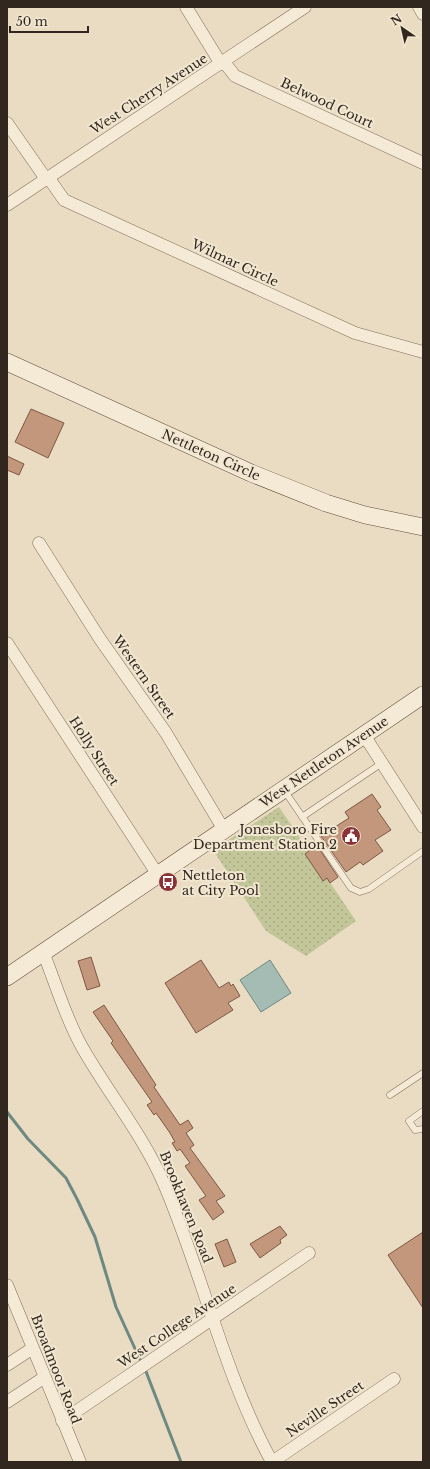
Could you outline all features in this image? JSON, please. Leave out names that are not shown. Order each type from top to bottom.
[{"type":"street","name":"Belwood Court","points":[[186,7],[231,73],[423,163]]},
{"type":"street","name":"West Cherry Avenue","points":[[7,204],[223,63],[305,7]]},
{"type":"street","points":[[419,7],[423,14]]},
{"type":"street","name":"Wilmar Circle","points":[[7,123],[64,200],[355,333],[423,352]]},
{"type":"street","name":"Nettleton Circle","points":[[7,362],[251,473],[305,495],[365,515],[423,527]]},
{"type":"street","name":"Western Street","points":[[39,543],[100,639],[166,733],[224,830]]},
{"type":"street","name":"Holly Street","points":[[7,643],[158,875]]},
{"type":"street","name":"West Nettleton Avenue","points":[[7,977],[423,695]]},
{"type":"street","points":[[364,735],[423,827]]},
{"type":"street","name":"Brookhaven Road","points":[[43,952],[55,981],[67,1019],[79,1042],[155,1163],[187,1244],[252,1424],[272,1462]]},
{"type":"street","name":"West College Avenue","points":[[62,1421],[309,1253]]},
{"type":"street","name":"Broadmoor Road","points":[[7,1285],[80,1462]]},
{"type":"street","points":[[7,1365],[33,1348]]},
{"type":"street","points":[[7,1402],[45,1377]]},
{"type":"street","name":"Neville Street","points":[[272,1462],[394,1379]]},
{"type":"lane","points":[[302,817],[382,763]]},
{"type":"lane","points":[[284,790],[351,888],[360,892],[423,851]]},
{"type":"lane","points":[[390,1095],[423,1073]]},
{"type":"lane","points":[[423,1111],[409,1121],[415,1130],[423,1129]]},
{"type":"green space","points":[[279,807],[309,851],[305,854],[323,880],[327,878],[356,921],[306,956],[266,931],[213,850]]},
{"type":"water","points":[[270,960],[291,993],[261,1012],[240,980]]},
{"type":"building","points":[[31,409],[64,423],[48,458],[15,442]]},
{"type":"building","points":[[7,456],[24,464],[19,475],[7,470]]},
{"type":"building","name":"Jonesboro Fire Department Station 2","points":[[372,794],[381,807],[377,810],[391,830],[375,840],[383,851],[363,865],[360,862],[346,872],[321,836],[349,818],[345,812]]},
{"type":"building","points":[[314,841],[338,877],[330,883],[327,878],[323,881],[305,854],[309,851],[306,847]]},
{"type":"building","points":[[91,957],[100,986],[87,990],[78,961]]},
{"type":"building","points":[[201,960],[219,988],[229,982],[231,986],[233,984],[240,996],[228,1003],[233,1010],[196,1033],[165,983]]},
{"type":"building","points":[[104,1005],[156,1085],[154,1087],[180,1125],[188,1120],[193,1128],[186,1133],[194,1145],[190,1148],[225,1196],[216,1201],[224,1212],[213,1220],[199,1200],[206,1196],[185,1166],[190,1163],[180,1149],[177,1151],[172,1143],[175,1142],[170,1133],[156,1113],[154,1115],[147,1105],[152,1102],[111,1043],[113,1041],[93,1012]]},
{"type":"building","points":[[280,1226],[287,1235],[280,1240],[281,1243],[260,1258],[250,1244]]},
{"type":"building","points":[[423,1232],[423,1308],[388,1255]]},
{"type":"building","points":[[227,1239],[236,1262],[224,1267],[215,1244]]},
{"type":"waterway","points":[[7,1112],[28,1139],[66,1178],[95,1237],[116,1307],[142,1364]]},
{"type":"waterway","points":[[145,1369],[181,1462]]},
{"type":"place","name":"Jonesboro Fire Department Station 2","points":[[351,836]]},
{"type":"place","name":"Nettleton at City Pool","points":[[168,882]]}]
